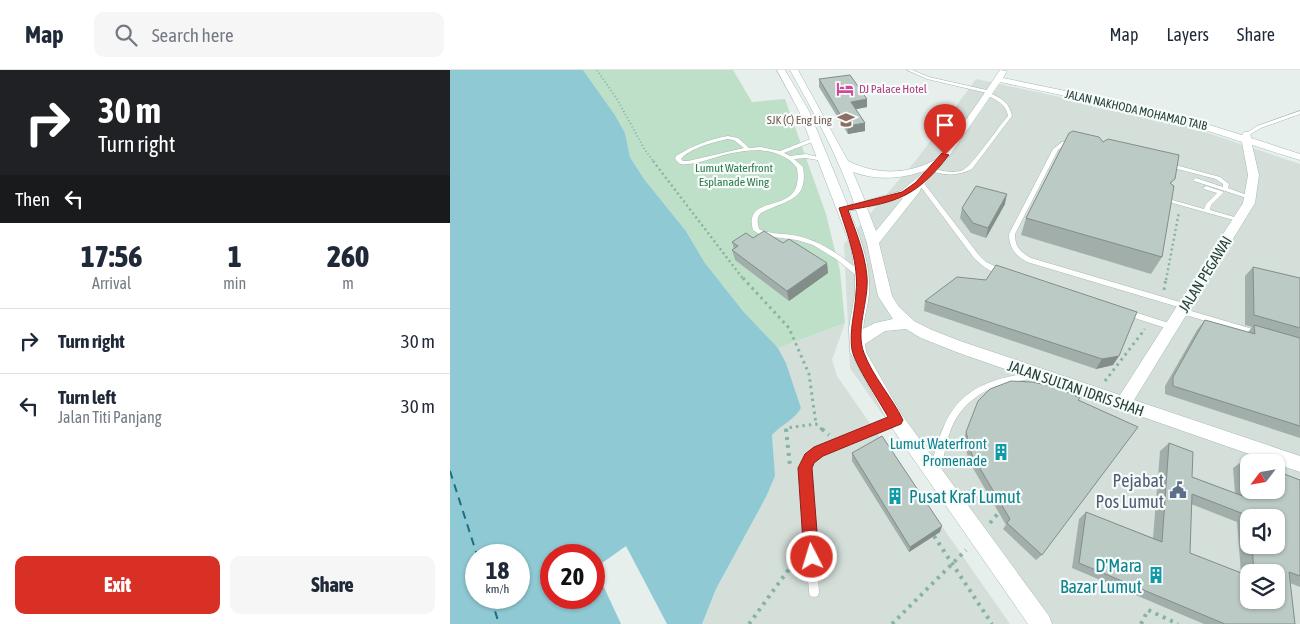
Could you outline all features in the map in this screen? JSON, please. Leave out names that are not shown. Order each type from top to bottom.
[{"type":"street","points":[[781,70],[804,112],[857,247],[862,276],[856,342],[858,352],[896,420],[1041,624]]},
{"type":"street","name":"JALAN SULTAN IDRIS SHAH","points":[[794,70],[844,163],[861,205],[873,243],[883,293],[888,304],[909,324],[927,334],[958,346],[1300,464]]},
{"type":"street","points":[[873,243],[940,161],[1004,70]]},
{"type":"street","name":"JALAN NAKHODA MOHAMAD TAIB","points":[[1011,70],[1019,78],[1031,82],[1188,116],[1300,156]]},
{"type":"street","name":"JALAN NAKHODA MOHAMAD TAIB","points":[[998,79],[1167,115],[1300,151]]},
{"type":"street","points":[[989,92],[1007,86],[1029,86]]},
{"type":"street","name":"JALAN PEGAWAI","points":[[1123,404],[1249,203],[1249,197],[1253,188],[1253,172],[1247,136]]},
{"type":"street","points":[[844,163],[866,174],[887,176],[916,171],[940,161]]},
{"type":"street","points":[[843,208],[905,194],[926,177]]},
{"type":"street","points":[[856,342],[879,326],[895,323],[909,324]]},
{"type":"lane","points":[[909,70],[928,78],[989,92],[1010,110],[1010,116],[970,168],[955,174],[926,177],[976,256],[984,264],[1010,276]]},
{"type":"lane","points":[[1247,136],[1259,127],[1300,112]]},
{"type":"lane","points":[[747,148],[738,140],[728,138],[689,150],[678,157],[678,159],[682,163],[688,164],[747,148],[780,153],[790,158],[800,167],[802,179],[798,188],[786,202],[758,212],[754,220],[756,230],[768,235],[809,241],[839,258],[862,276]]},
{"type":"lane","points":[[780,153],[815,139]]},
{"type":"lane","points":[[1081,145],[1064,143],[1056,149],[1012,234],[1011,244],[1014,250],[1029,260],[1264,336]]},
{"type":"lane","points":[[790,158],[806,156],[823,159]]},
{"type":"lane","points":[[1158,162],[1218,178],[1226,184],[1225,188]]},
{"type":"lane","points":[[1207,211],[1208,204],[1221,192],[1195,183],[1225,188],[1249,197]]},
{"type":"lane","points":[[1165,200],[1239,220]]},
{"type":"lane","points":[[1123,312],[1172,327]]},
{"type":"lane","points":[[934,473],[948,426],[964,401],[984,387],[997,381],[1038,374]]},
{"type":"lane","points":[[814,592],[805,468],[810,458],[818,452],[896,420]]},
{"type":"path","points":[[597,70],[617,99],[645,150],[753,291],[789,328],[809,374],[816,424]]},
{"type":"path","points":[[934,536],[992,624]]},
{"type":"path","points":[[892,624],[953,564]]},
{"type":"path","points":[[1141,624],[1148,610],[1178,624]]},
{"type":"shaded area","points":[[976,79],[1172,121],[1300,164],[1300,624],[1030,624],[850,368],[844,244],[917,159]]},
{"type":"shaded area","points":[[845,323],[832,360],[837,376],[1010,624],[702,624],[716,589],[766,497],[775,476],[772,435],[801,408],[786,363],[778,348]]},
{"type":"green space","name":"Lumut Waterfront Esplanade Wing","points":[[583,70],[733,70],[752,102],[785,99],[826,214],[840,271],[845,323],[778,348],[743,311],[705,263],[686,231],[644,179],[630,157],[625,133],[615,115]]},
{"type":"water","points":[[450,70],[583,70],[615,115],[625,133],[630,157],[644,179],[686,231],[705,263],[743,311],[778,348],[786,363],[801,408],[772,435],[775,476],[766,497],[716,589],[702,624],[450,624]]},
{"type":"pier","points":[[626,546],[667,624],[621,624],[605,590],[605,561]]},
{"type":"building","points":[[850,75],[867,99],[851,102],[865,123],[847,126],[819,79]]},
{"type":"building","points":[[1073,131],[1099,137],[1103,142],[1108,139],[1179,155],[1175,179],[1170,183],[1174,186],[1162,257],[1026,218],[1069,133]]},
{"type":"building","points":[[976,186],[1007,194],[988,228],[973,223],[962,208]]},
{"type":"building","points":[[764,231],[783,243],[789,239],[827,263],[787,291],[732,250],[738,246],[732,242],[746,233],[753,238]]},
{"type":"building","points":[[996,265],[1137,312],[1119,356],[1102,359],[925,301],[957,277],[986,280]]},
{"type":"building","points":[[1253,267],[1300,278],[1300,328],[1254,315]]},
{"type":"building","points":[[1205,320],[1255,334],[1254,325],[1300,338],[1300,426],[1173,386],[1173,377]]},
{"type":"building","points":[[1011,381],[1032,382],[1056,387],[1080,398],[1078,400],[1138,427],[1042,555],[1007,523],[1010,519],[972,455],[966,432],[978,401],[990,389]]},
{"type":"building","name":"Pusat Kraf Lumut","points":[[882,436],[942,526],[910,547],[852,453]]},
{"type":"building","points":[[1169,443],[1193,452],[1192,477],[1240,495],[1240,499],[1285,499],[1285,474],[1300,480],[1300,576],[1289,572],[1295,624],[1225,624],[1079,563],[1086,512],[1162,542]],"holes":[[[1192,494],[1240,513],[1240,509],[1285,509],[1285,554],[1253,554],[1253,564],[1285,564],[1285,609],[1240,609],[1240,572],[1190,553]]]},
{"type":"ferry route","points":[[450,471],[473,544]]},
{"type":"ferry route","points":[[494,609],[499,624]]},
{"type":"place","name":"DJ Palace Hotel","points":[[845,89]]},
{"type":"place","name":"SJK (C) Eng Ling","points":[[846,120]]},
{"type":"place","name":"Lumut Waterfront Promenade","points":[[1001,452]]},
{"type":"place","name":"Pejabat Pos Lumut","points":[[1178,490]]},
{"type":"place","name":"Pusat Kraf Lumut","points":[[895,496]]},
{"type":"place","name":"D'Mara Bazar Lumut","points":[[1156,575]]},
{"type":"route","points":[[812,557],[805,468],[810,458],[818,452],[896,420],[858,352],[856,328],[862,294],[862,276],[857,247],[843,208],[870,204],[905,194],[918,185],[945,155]]}]
